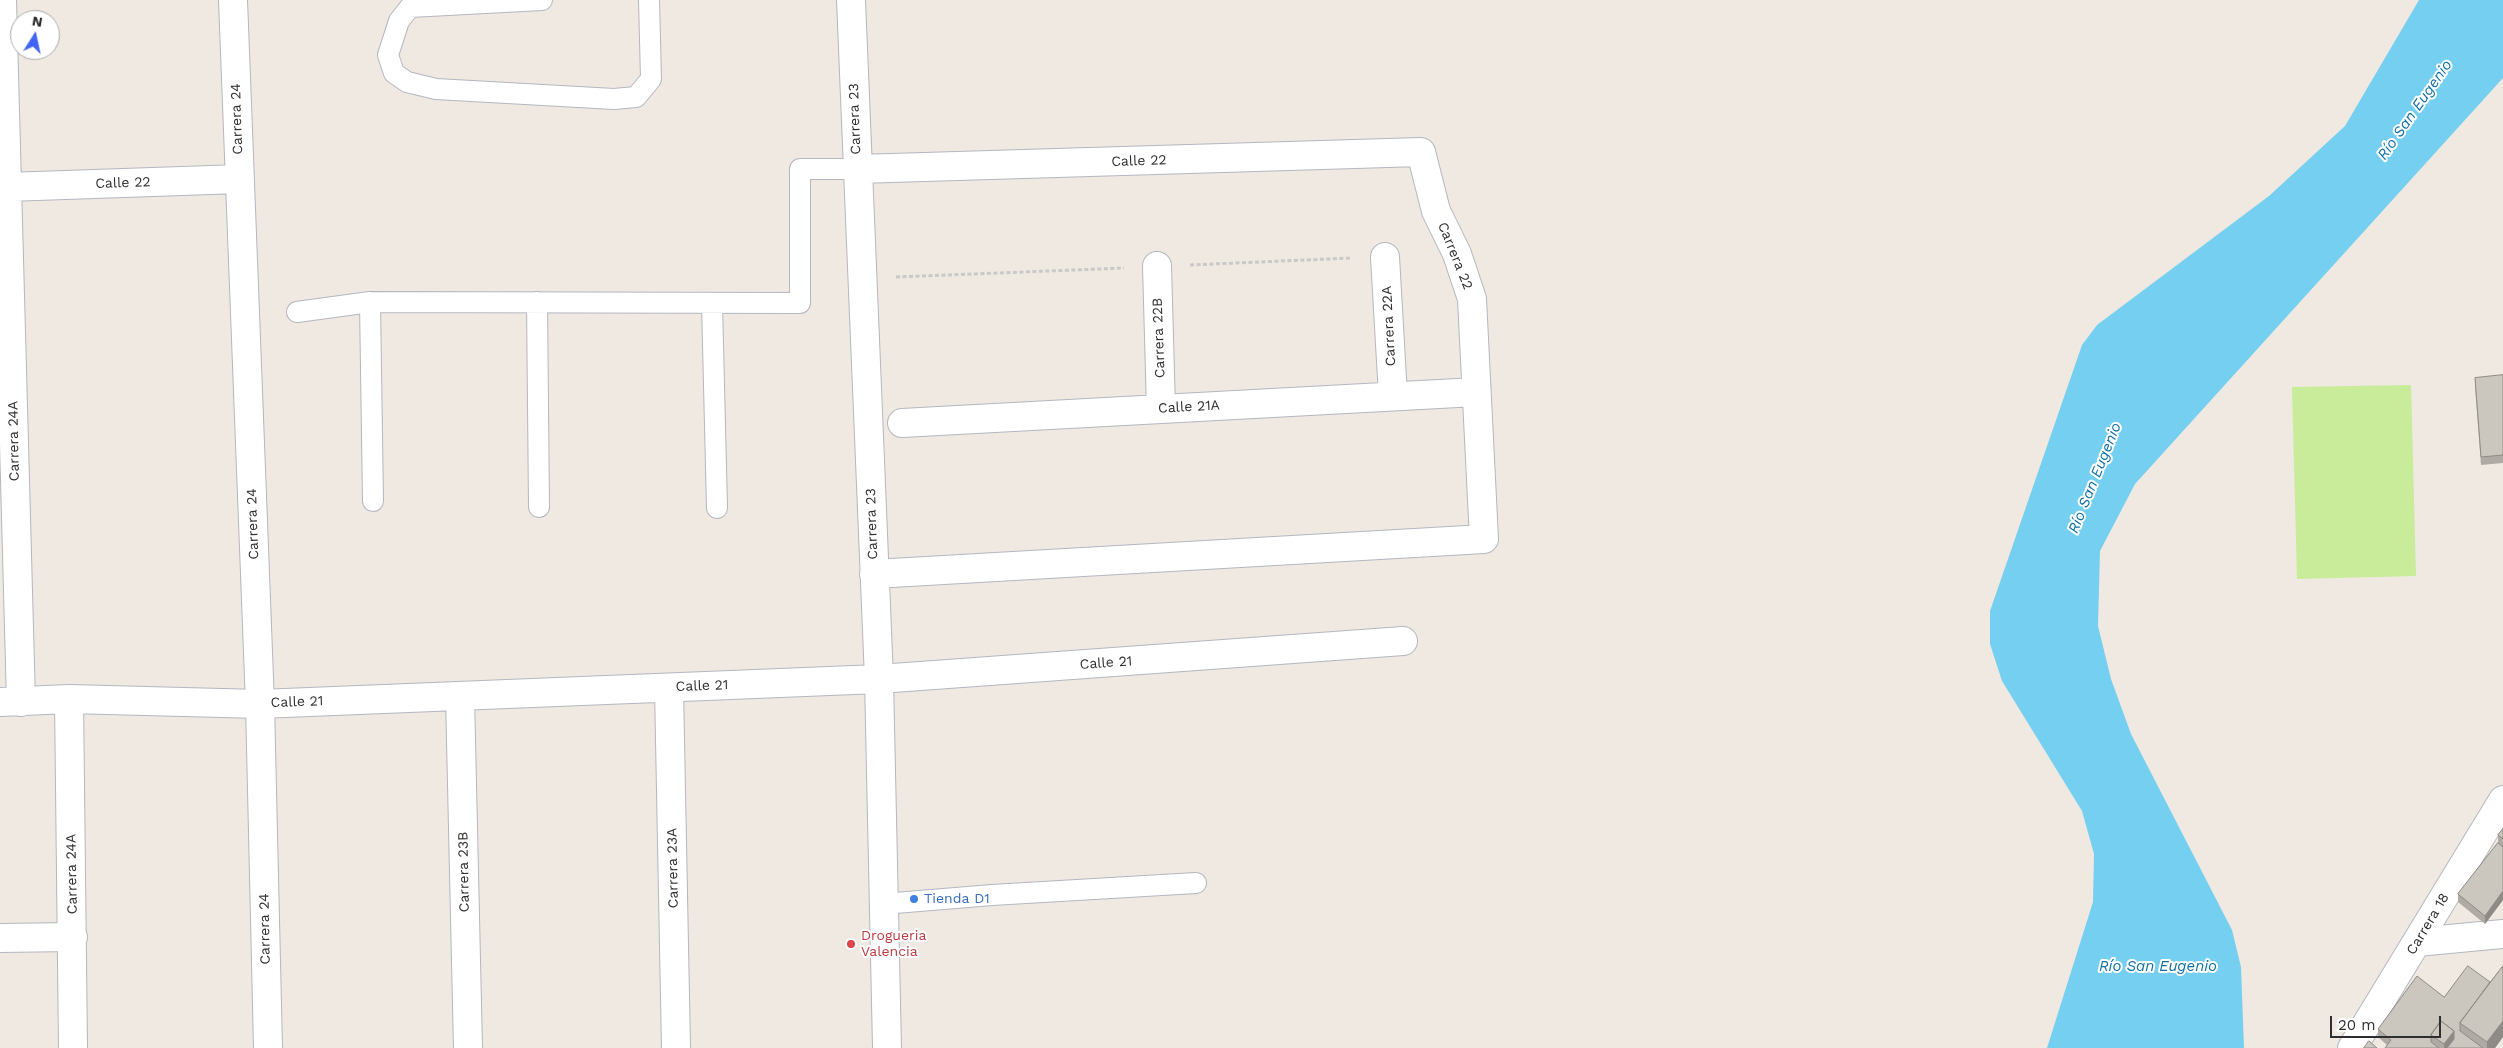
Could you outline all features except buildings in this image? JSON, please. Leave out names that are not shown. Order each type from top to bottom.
[{"type":"street","name":"Carrera 24A","points":[[2,0],[2,117],[7,187],[4,237],[11,702]]},
{"type":"street","name":"Carrera 24","points":[[232,0],[260,704],[268,1048]]},
{"type":"street","name":"Carrera 23","points":[[850,0],[879,679],[888,1048]]},
{"type":"street","name":"Calle 22","points":[[858,169],[1421,152]]},
{"type":"street","name":"Carrera 22","points":[[874,574],[1484,539],[1472,299],[1457,254],[1436,211],[1421,152]]},
{"type":"street","name":"Calle 22","points":[[7,187],[240,178]]},
{"type":"street","name":"Carrera 22A","points":[[1385,257],[1393,396]]},
{"type":"street","name":"Carrera 22B","points":[[1157,266],[1162,409]]},
{"type":"street","name":"Calle 21A","points":[[902,423],[1476,392]]},
{"type":"street","name":"Calle 21","points":[[11,702],[69,699],[260,704],[879,679],[1403,641]]},
{"type":"street","name":"Carrera 23A","points":[[670,688],[676,1048]]},
{"type":"street","name":"Carrera 23B","points":[[460,696],[468,1048]]},
{"type":"street","name":"Carrera 24A","points":[[69,699],[73,1048]]},
{"type":"street","name":"Carrera 18","points":[[2352,1048],[2503,800]]},
{"type":"street","points":[[2417,942],[2503,934]]},
{"type":"street","points":[[0,938],[73,937]]},
{"type":"lane","points":[[542,0],[410,7],[399,21],[388,55],[394,73],[407,82],[436,90],[614,99],[636,97],[651,79],[649,0]]},
{"type":"lane","points":[[296,312],[370,302],[800,303],[800,169],[858,169]]},
{"type":"lane","points":[[370,302],[373,500]]},
{"type":"lane","points":[[536,302],[539,507]]},
{"type":"lane","points":[[712,303],[717,508]]},
{"type":"lane","points":[[883,904],[992,894],[1196,883]]},
{"type":"green space","points":[[2411,385],[2416,576],[2297,579],[2292,387]]},
{"type":"water","name":"Río San Eugenio","points":[[2419,0],[2503,0],[2503,78],[2135,484],[2100,551],[2098,626],[2111,679],[2131,734],[2232,930],[2241,967],[2244,1048],[2047,1048],[2093,902],[2094,854],[2082,811],[2002,681],[1990,644],[1990,611],[2082,345],[2097,325],[2269,196],[2345,126]]},
{"type":"place","name":"Tienda D1","points":[[914,899]]},
{"type":"place","name":"Drogueria Valencia","points":[[851,944]]}]
